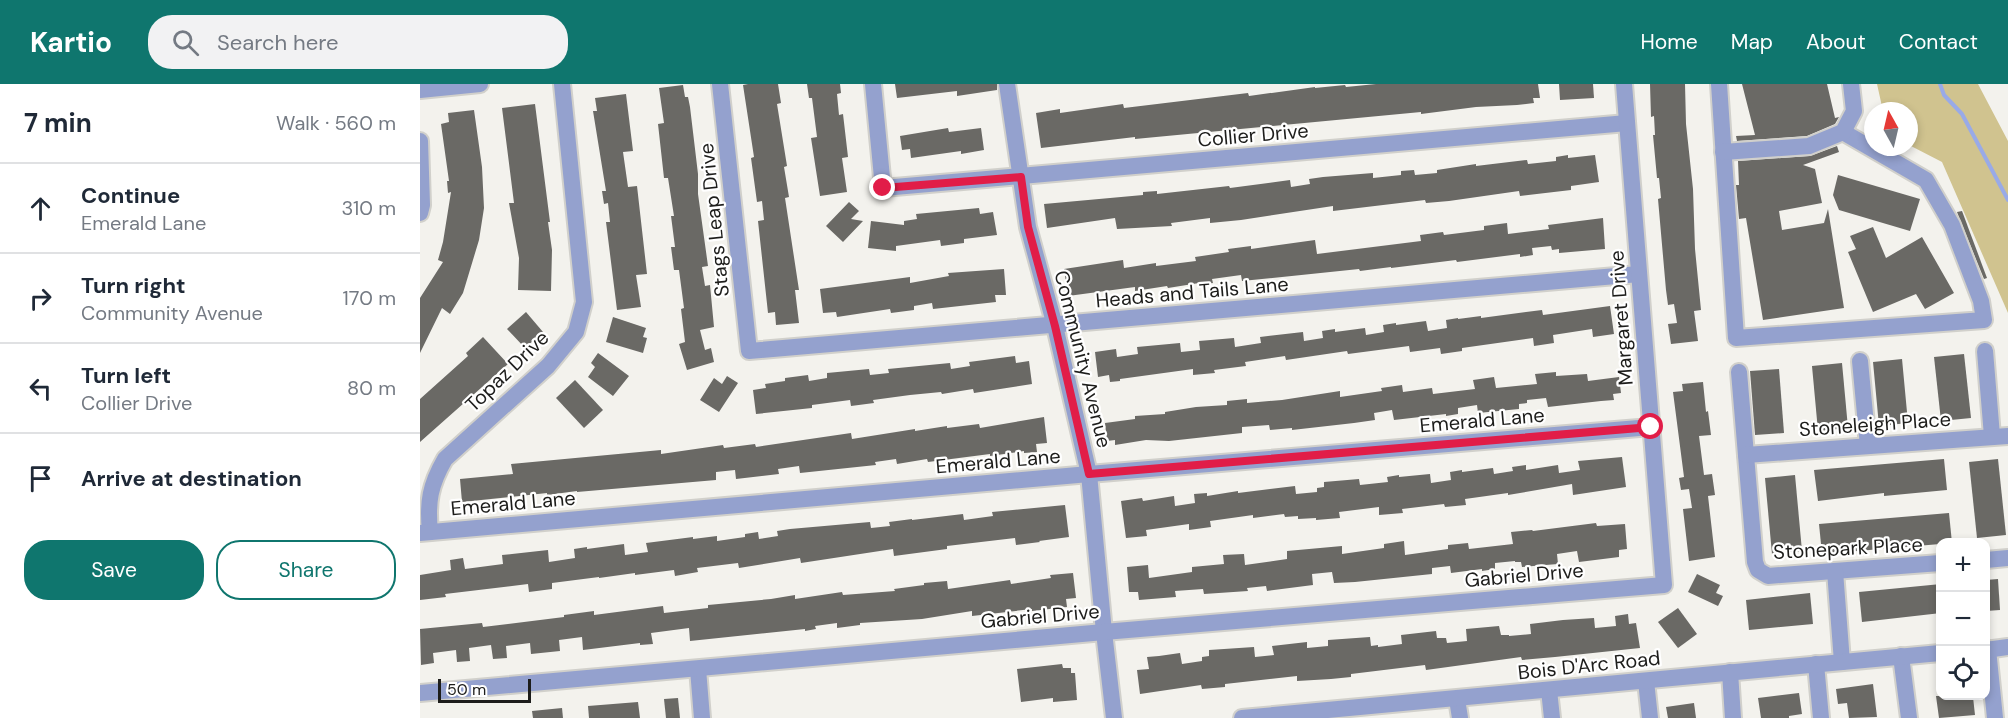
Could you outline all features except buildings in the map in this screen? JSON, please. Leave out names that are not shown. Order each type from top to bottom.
[{"type":"street","points":[[420,90],[480,84]]},
{"type":"street","name":"Topaz Drive","points":[[425,532],[428,505],[436,474],[445,459],[548,366],[576,332],[584,302],[562,84]]},
{"type":"street","name":"Stags Leap Drive","points":[[720,84],[749,351]]},
{"type":"street","name":"Collier Drive","points":[[873,84],[883,188],[1628,123]]},
{"type":"street","name":"Community Avenue","points":[[1007,84],[1028,227],[1055,326],[1089,474],[1114,718]]},
{"type":"street","name":"Margaret Drive","points":[[1624,84],[1664,585]]},
{"type":"street","points":[[1719,84],[1736,338],[1984,320],[1982,301],[1952,225],[1926,180],[1843,132]]},
{"type":"street","points":[[1724,152],[1809,146],[1843,132],[1854,111],[1851,84]]},
{"type":"street","points":[[420,141],[422,205],[420,213]]},
{"type":"street","name":"Heads and Tails Lane","points":[[749,351],[1639,274]]},
{"type":"street","points":[[1984,351],[2000,436]]},
{"type":"street","points":[[1860,361],[1868,446]]},
{"type":"street","points":[[1739,372],[1746,455]]},
{"type":"street","name":"Emerald Lane","points":[[425,532],[1651,427]]},
{"type":"street","name":"Stoneleigh Place","points":[[1746,455],[2000,436]]},
{"type":"street","name":"Stonepark Place","points":[[1746,455],[1755,562],[1758,570],[1768,576],[1936,563]]},
{"type":"street","points":[[1990,560],[2008,558]]},
{"type":"street","points":[[1835,571],[1842,662]]},
{"type":"street","name":"Gabriel Drive","points":[[420,693],[1664,585]]},
{"type":"street","points":[[1990,650],[2008,647]]},
{"type":"street","name":"Bois D'Arc Road","points":[[1242,718],[1373,712],[1457,699],[1936,653]]},
{"type":"street","points":[[1901,656],[1909,718]]},
{"type":"street","points":[[1816,664],[1821,718]]},
{"type":"street","points":[[698,669],[702,718]]},
{"type":"street","points":[[1730,672],[1733,718]]},
{"type":"street","points":[[1990,676],[1995,718]]},
{"type":"street","points":[[1646,681],[1650,718]]},
{"type":"street","points":[[1549,690],[1552,718]]},
{"type":"street","points":[[1457,699],[1460,718]]},
{"type":"shaded area","points":[[1877,84],[1978,84],[2008,141],[2008,313],[1942,162],[1918,150],[1918,102],[1881,102]]},
{"type":"waterway","points":[[1940,84],[1944,95],[1962,114],[2008,200]]},
{"type":"route","points":[[883,188],[1021,177],[1028,227],[1055,326],[1089,474],[1651,427]]}]
